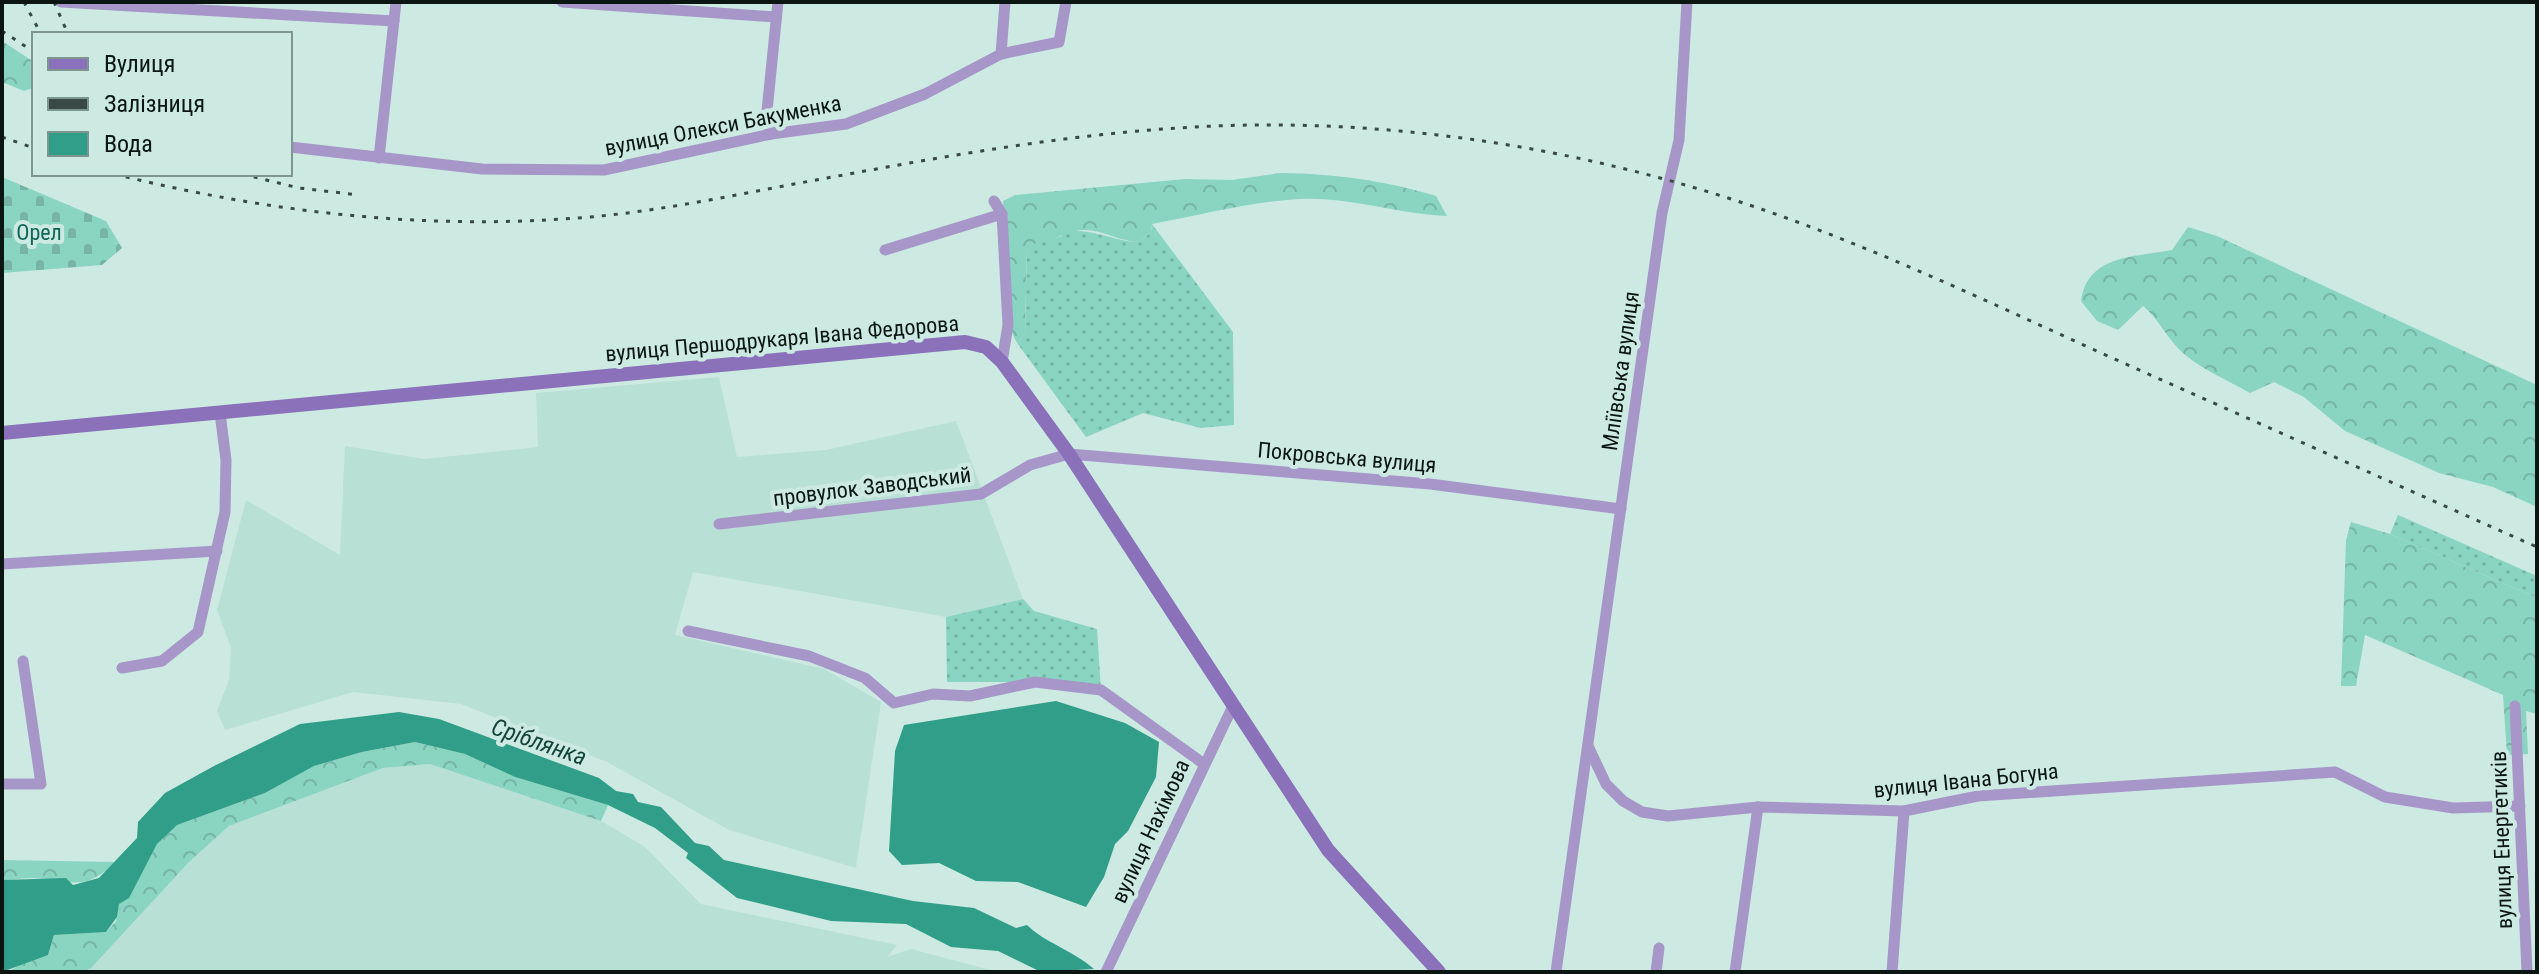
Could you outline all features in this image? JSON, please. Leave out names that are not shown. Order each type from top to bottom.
[{"type":"street","points":[[61,2],[394,21]]},
{"type":"street","points":[[379,158],[396,2]]},
{"type":"street","points":[[562,2],[776,17]]},
{"type":"street","points":[[771,134],[767,111],[778,2]]},
{"type":"street","points":[[1001,54],[1005,2]]},
{"type":"street","name":"вулиця Олекси Бакуменка","points":[[292,147],[482,169],[604,170],[771,134],[846,124],[925,94],[1001,54],[1059,42],[1066,2]]},
{"type":"street","name":"Мліївська вулиця","points":[[1588,746],[1662,213],[1679,140],[1687,2]]},
{"type":"street","points":[[994,201],[1002,214],[1008,325],[1002,362]]},
{"type":"street","points":[[885,250],[1002,214]]},
{"type":"street","name":"вулиця Першодрукаря Івана Федорова","points":[[2,433],[965,342],[986,347],[1002,362],[1069,454],[1232,708],[1328,850],[1439,972]]},
{"type":"street","points":[[122,668],[162,661],[198,632],[225,512],[226,483],[220,413]]},
{"type":"street","name":"Покровська вулиця","points":[[1069,454],[1430,484],[1621,509]]},
{"type":"street","name":"провулок Заводський","points":[[719,524],[981,494],[1030,465],[1069,454]]},
{"type":"street","points":[[2,564],[217,551]]},
{"type":"street","points":[[688,631],[749,641],[823,661],[865,678],[894,703],[933,694],[970,696],[1035,682],[1101,690],[1204,764]]},
{"type":"street","points":[[2,784],[41,784],[23,661]]},
{"type":"street","name":"вулиця Енергетиків","points":[[2515,706],[2527,972]]},
{"type":"street","name":"вулиця Нахімова","points":[[1106,972],[1232,708]]},
{"type":"street","points":[[1556,972],[1588,746]]},
{"type":"street","name":"вулиця Івана Богуна","points":[[1588,746],[1606,784],[1642,812],[1668,816],[1758,807],[1904,811],[1978,796],[2335,772],[2385,797],[2453,808],[2520,806]]},
{"type":"street","points":[[1735,972],[1758,807]]},
{"type":"street","points":[[1892,972],[1904,811]]},
{"type":"street","points":[[1656,972],[1659,948]]},
{"type":"shaded area","points":[[719,377],[737,457],[826,450],[956,421],[1023,599],[946,617],[693,572],[675,635],[824,669],[881,702],[856,868],[729,830],[607,762],[461,704],[353,692],[225,730],[217,711],[229,680],[231,648],[217,610],[246,500],[340,555],[345,446],[424,459],[538,447],[536,393]]},
{"type":"shaded area","points":[[430,764],[601,821],[645,847],[701,904],[897,945],[887,957],[911,949],[998,972],[82,972],[91,967],[190,861],[229,826],[383,768]]},
{"type":"green space","points":[[2,41],[32,61],[32,88],[24,91],[2,82]]},
{"type":"green space","points":[[1280,173],[1359,179],[1416,190],[1436,196],[1447,216],[1336,200],[1299,199],[1152,224],[1151,232],[1139,242],[1092,231],[1070,233],[1027,246],[1025,334],[1017,343],[1008,325],[1003,201],[1015,195],[1185,179],[1232,180]]},
{"type":"green space","name":"Орел","points":[[2,177],[106,221],[122,248],[102,265],[2,273]]},
{"type":"green space","points":[[1068,223],[1076,231],[1139,242],[1151,232],[1152,224],[1233,332],[1234,425],[1201,428],[1143,413],[1086,437],[1017,343],[1025,334],[1027,246],[1062,236]]},
{"type":"green space","points":[[2188,227],[2217,236],[2537,385],[2537,507],[2493,487],[2439,473],[2345,431],[2304,397],[2274,382],[2250,393],[2184,354],[2143,306],[2118,330],[2097,321],[2081,301],[2092,275],[2114,261],[2172,250]]},
{"type":"green space","points":[[2398,515],[2537,576],[2537,598],[2390,534]]},
{"type":"green space","points":[[2351,522],[2390,534],[2537,598],[2537,714],[2526,711],[2528,754],[2507,755],[2503,695],[2365,635],[2356,686],[2341,686],[2346,540]]},
{"type":"green space","points":[[1023,599],[1034,611],[1097,629],[1101,690],[1035,682],[947,682],[946,617]]},
{"type":"green space","points":[[415,742],[465,754],[515,777],[608,805],[601,821],[430,764],[383,768],[229,826],[190,861],[91,968],[82,972],[8,972],[24,962],[48,955],[54,935],[106,932],[116,921],[119,904],[131,892],[157,844],[176,825],[265,793],[314,766],[362,752]]},
{"type":"green space","points":[[2,860],[115,862],[95,878],[77,882],[34,878],[2,880]]},
{"type":"water","points":[[1056,701],[1125,723],[1159,742],[1156,777],[1128,831],[1115,844],[1104,877],[1086,907],[1018,882],[976,881],[939,863],[902,865],[889,851],[895,751],[904,725]]},
{"type":"water","points":[[399,712],[439,719],[599,778],[616,791],[633,794],[638,802],[661,807],[695,843],[709,846],[724,860],[913,901],[974,908],[1016,928],[1027,925],[1094,969],[1041,972],[998,951],[951,947],[906,924],[831,921],[737,898],[686,858],[688,853],[655,828],[608,805],[515,777],[465,754],[415,742],[362,752],[314,766],[265,793],[177,825],[157,844],[129,898],[119,904],[117,917],[106,932],[54,935],[48,955],[2,972],[2,880],[66,878],[73,885],[99,878],[137,838],[138,822],[165,793],[300,724]]},
{"type":"railway","points":[[24,2],[40,32]]},
{"type":"railway","points":[[54,2],[67,32]]},
{"type":"railway","points":[[2,31],[32,51]]},
{"type":"railway","points":[[122,176],[232,199],[350,215],[410,220],[530,221],[649,210],[985,150],[1145,130],[1252,125],[1317,126],[1381,129],[1510,145],[1574,157],[1700,189],[1850,242],[2537,547]]},
{"type":"railway","points":[[2,137],[32,147]]},
{"type":"railway","points":[[250,176],[299,188],[359,195]]},
{"type":"water label","name":"Сріблянка","points":[[539,742]]}]
